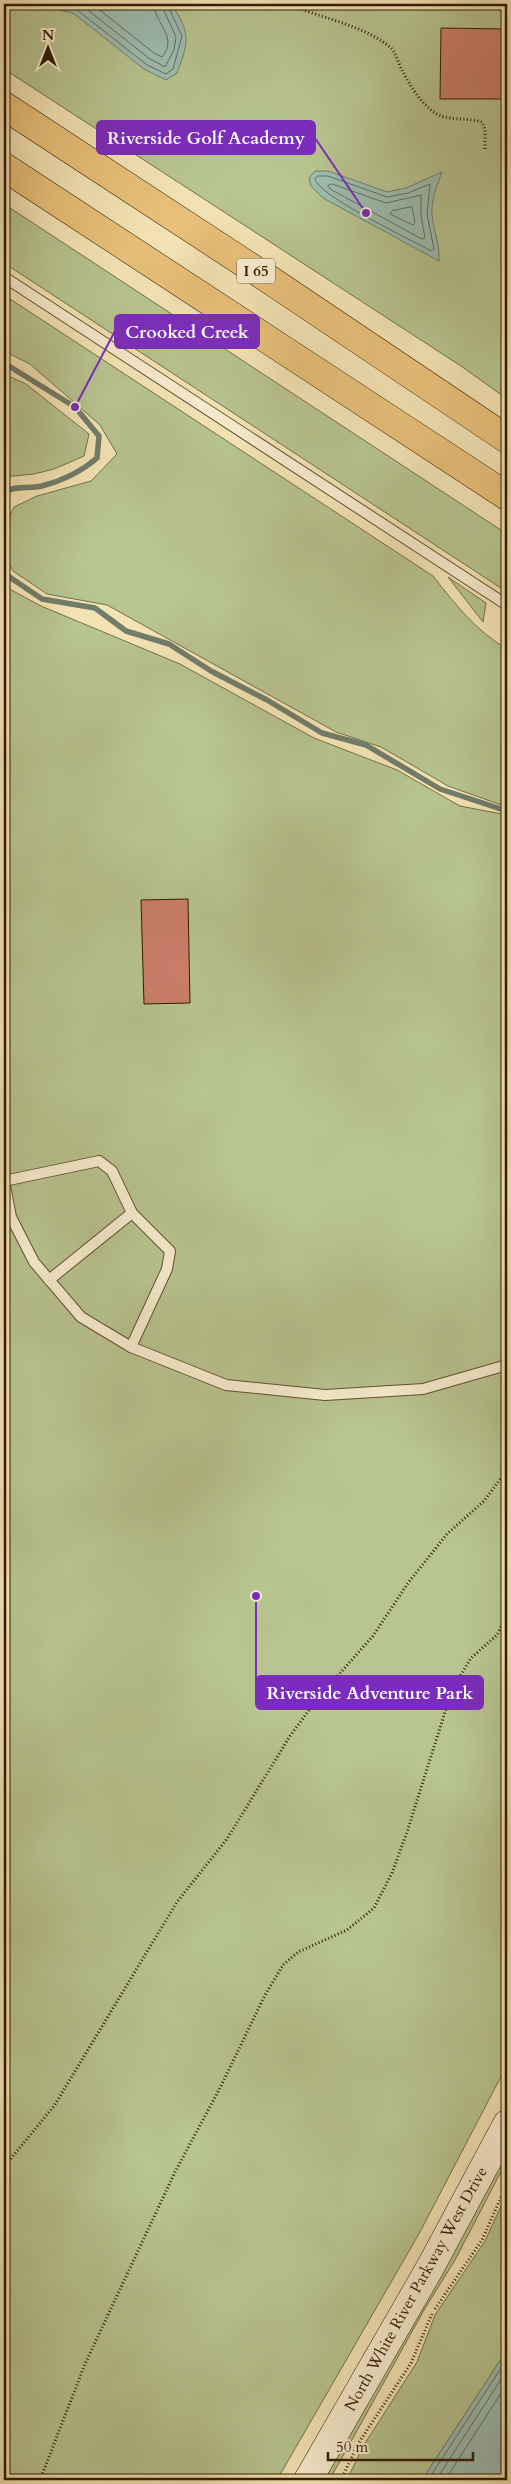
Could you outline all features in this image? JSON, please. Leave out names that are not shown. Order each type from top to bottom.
[{"type":"highway","name":"I 65","points":[[4,106],[261,274],[507,439]]},
{"type":"highway","points":[[4,167],[507,496]]},
{"type":"street","name":"North White River Parkway West Drive","points":[[308,2480],[431,2266],[507,2124]]},
{"type":"lane","points":[[4,277],[507,605]]},
{"type":"lane","points":[[131,1347],[167,1269],[170,1250],[132,1212],[112,1171],[99,1161],[4,1181],[11,1217],[34,1262],[81,1317],[131,1347],[226,1385],[325,1395],[423,1389],[507,1365]]},
{"type":"lane","points":[[49,1280],[132,1212]]},
{"type":"path","points":[[289,4],[373,36],[392,48],[403,72],[421,100],[431,110],[442,117],[469,118],[482,122],[485,129],[486,148]]},
{"type":"path","points":[[4,2166],[54,2106],[177,1902],[227,1839],[290,1736],[316,1699],[373,1636],[408,1583],[447,1534],[484,1501],[507,1470]]},
{"type":"path","points":[[40,2480],[89,2355],[175,2172],[220,2088],[265,1995],[283,1965],[298,1952],[347,1930],[374,1908],[392,1873],[407,1832],[452,1690],[471,1658],[497,1635],[507,1615]]},
{"type":"path","points":[[341,2480],[358,2444],[412,2364],[433,2312],[482,2240],[507,2184]]},
{"type":"green space","points":[[4,4],[507,4],[507,399],[461,366],[4,69]]},
{"type":"green space","points":[[4,204],[507,534],[507,592],[4,263]]},
{"type":"green space","points":[[4,295],[433,576],[458,607],[485,634],[507,649],[507,807],[448,786],[381,747],[336,732],[107,605],[47,594],[13,571],[4,553],[4,529],[14,507],[37,496],[91,481],[117,454],[100,425],[30,364],[4,351]]},
{"type":"green space","points":[[4,374],[26,384],[89,434],[84,456],[54,469],[34,474],[4,477]]},
{"type":"green space","points":[[448,577],[486,603],[483,622]]},
{"type":"green space","points":[[4,586],[41,606],[180,664],[314,738],[397,770],[460,806],[507,815],[507,2065],[420,2232],[277,2480],[4,2480]]},
{"type":"green space","points":[[507,2148],[507,2160],[455,2260],[424,2310],[329,2480],[322,2480]]},
{"type":"green space","points":[[507,2193],[507,2350],[422,2480],[347,2480],[362,2448],[417,2362],[435,2315],[485,2241]]},
{"type":"water","points":[[41,4],[171,4],[182,23],[186,37],[184,53],[177,73],[166,80],[144,69],[73,13],[46,7]]},
{"type":"water","points":[[315,171],[328,171],[387,192],[406,188],[442,172],[432,203],[439,261],[323,198],[311,186],[309,178]]},
{"type":"water","points":[[507,2350],[507,2480],[422,2480]]},
{"type":"building","points":[[441,28],[507,29],[507,99],[440,99]]},
{"type":"building","points":[[188,899],[190,1003],[144,1004],[141,900]]},
{"type":"waterway","points":[[4,363],[75,407],[99,436],[97,458],[78,471],[42,486],[18,488],[4,492]]},
{"type":"waterway","points":[[4,570],[5,574],[42,599],[95,608],[126,631],[169,644],[211,671],[267,700],[322,733],[366,745],[440,789],[507,811]]},
{"type":"place","name":"Riverside Golf Academy","points":[[366,213]]},
{"type":"place","name":"Crooked Creek","points":[[75,407]]},
{"type":"place","name":"Riverside Adventure Park","points":[[256,1596]]}]
